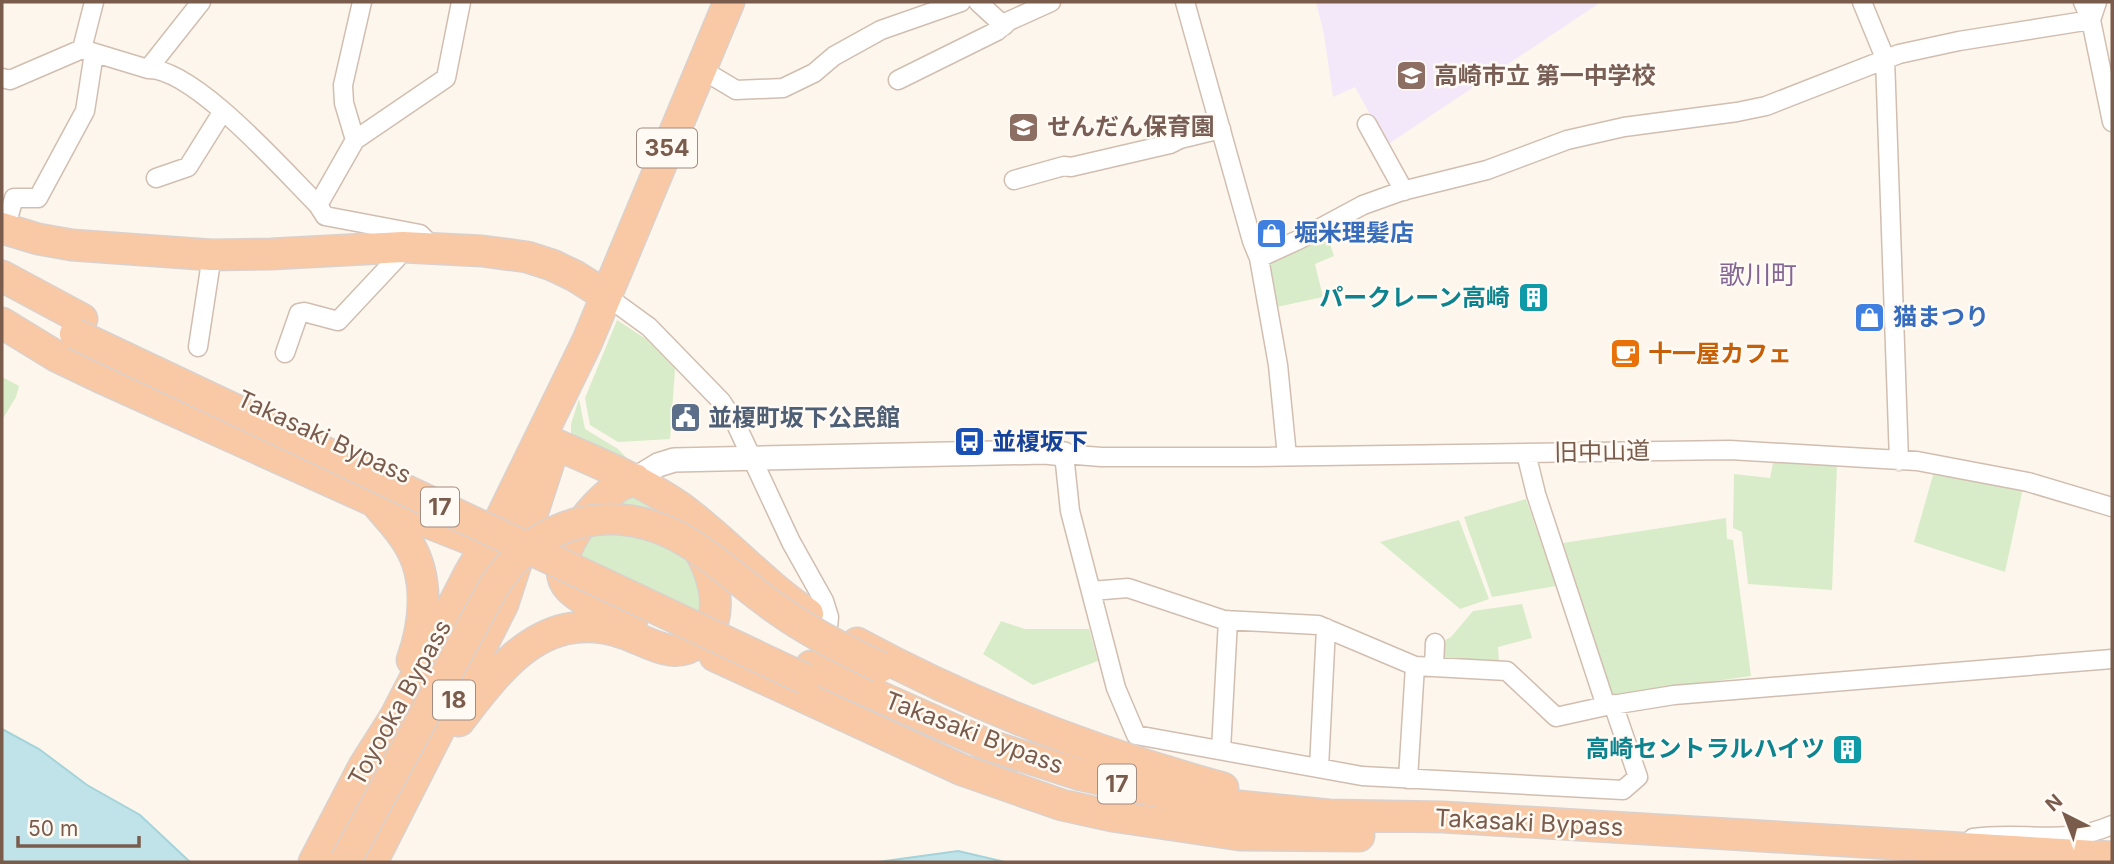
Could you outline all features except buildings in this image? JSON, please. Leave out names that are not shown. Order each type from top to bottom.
[{"type":"highway","name":"354","points":[[531,519],[587,342],[605,295],[729,2]]},
{"type":"highway","points":[[3,229],[72,245],[212,255],[403,247],[527,257],[576,276],[605,295]]},
{"type":"highway","name":"17","points":[[2,276],[79,327]]},
{"type":"highway","name":"17","points":[[2,296],[79,327]]},
{"type":"highway","name":"17","points":[[2,323],[56,356],[376,502],[505,539],[531,519]]},
{"type":"highway","name":"Takasaki Bypass","points":[[79,327],[996,763],[1094,795],[1154,809],[1251,824],[1439,827],[1914,846],[2112,857]]},
{"type":"highway","name":"354","points":[[492,535],[587,342]]},
{"type":"highway","points":[[492,535],[520,495],[539,458],[555,444],[645,485],[703,526],[792,603],[828,627],[928,681],[1008,716],[1126,761],[1240,793]]},
{"type":"highway","points":[[581,620],[623,633],[660,649],[674,651],[696,644],[710,631],[716,604],[709,570],[688,531],[645,485]]},
{"type":"highway","points":[[645,485],[616,488],[591,512],[568,543],[562,569],[564,582],[571,590],[588,601],[663,631],[962,770],[1062,805],[1125,818],[1240,835],[1439,827]]},
{"type":"highway","points":[[364,766],[409,668],[421,627],[422,587],[418,565],[409,544],[376,502]]},
{"type":"highway","name":"Toyooka Bypass","points":[[372,862],[507,594],[531,519]]},
{"type":"highway","points":[[345,862],[494,586],[517,558],[538,540],[558,529],[590,520],[607,519],[639,522],[667,531],[701,550],[790,618],[832,643],[1003,727],[1069,752],[1126,772],[1439,827]]},
{"type":"highway","name":"Toyooka Bypass","points":[[314,862],[492,535]]},
{"type":"highway","points":[[401,807],[473,685],[499,654],[524,633],[541,624],[608,615],[632,620]]},
{"type":"highway","name":"Takasaki Bypass","points":[[1439,827],[1871,862]]},
{"type":"street","points":[[3,229],[9,222],[14,198],[38,198],[85,111],[94,2]]},
{"type":"street","points":[[148,69],[201,2]]},
{"type":"street","points":[[355,140],[344,103],[343,85],[362,2]]},
{"type":"street","points":[[318,205],[355,140],[446,78],[461,2]]},
{"type":"street","points":[[701,69],[736,90],[783,88],[814,73],[834,56],[881,30],[961,2]]},
{"type":"street","points":[[978,2],[1004,26]]},
{"type":"street","points":[[898,79],[1051,2]]},
{"type":"street","points":[[1185,2],[1259,258],[1278,365],[1287,456]]},
{"type":"street","points":[[1862,2],[1885,58],[1899,461]]},
{"type":"street","points":[[2083,2],[2091,20],[2108,83],[2112,122]]},
{"type":"street","points":[[2091,20],[2097,2]]},
{"type":"street","points":[[1259,258],[1307,228],[1363,205],[1404,191],[1487,170],[1567,141],[1624,127],[1766,106],[1885,58],[1922,48],[2091,20]]},
{"type":"street","points":[[2,78],[10,80],[88,51],[148,69],[156,68],[187,82],[223,111],[318,205],[325,216],[420,234],[434,248]]},
{"type":"street","points":[[156,178],[188,167],[223,111]]},
{"type":"street","points":[[1367,124],[1404,191]]},
{"type":"street","points":[[1014,180],[1064,166],[1071,167],[1170,144],[1221,129]]},
{"type":"street","points":[[285,353],[299,313],[338,321],[397,258],[403,247]]},
{"type":"street","points":[[198,347],[212,255]]},
{"type":"street","points":[[605,295],[649,327],[722,401],[735,422],[791,542],[824,601],[829,617],[828,627]]},
{"type":"street","name":"旧中山道","points":[[1075,455],[1287,456],[1730,450],[1899,461],[1962,468],[2028,482],[2112,507]]},
{"type":"street","points":[[645,485],[658,465],[674,460],[750,456],[1045,452],[1075,455],[1069,503],[1115,688],[1136,735],[1362,776],[1623,790],[1638,777],[1609,705],[1536,494],[1526,453]]},
{"type":"street","points":[[1091,591],[1128,588],[1228,620],[1318,625],[1415,666],[1507,671],[1556,717],[1674,695],[2112,659]]},
{"type":"street","points":[[1221,750],[1228,620]]},
{"type":"street","points":[[1319,768],[1326,628]]},
{"type":"street","points":[[1434,667],[1435,643]]},
{"type":"street","points":[[1408,779],[1415,666]]},
{"type":"street","points":[[1914,846],[1996,835],[2073,838],[2112,825]]},
{"type":"shaded area","name":"高崎市立 第一中学校","points":[[1316,2],[1601,2],[1387,145],[1355,87],[1333,97],[1324,34]]},
{"type":"green space","points":[[1325,229],[1334,256],[1315,264],[1323,297],[1272,308],[1263,259]]},
{"type":"green space","points":[[617,320],[646,339],[675,369],[670,439],[618,442],[590,425],[585,398]]},
{"type":"green space","points":[[2,377],[19,386],[16,397],[2,420]]},
{"type":"green space","points":[[579,399],[585,429],[618,449],[633,464],[571,436],[571,424]]},
{"type":"green space","points":[[1774,458],[1837,465],[1832,590],[1748,584],[1742,532],[1733,528],[1734,474],[1770,478]]},
{"type":"green space","points":[[1935,468],[2023,488],[2005,572],[1914,542]]},
{"type":"green space","points":[[639,495],[680,527],[709,616],[571,568],[614,497]]},
{"type":"green space","points":[[1526,499],[1556,586],[1492,597],[1464,517]]},
{"type":"green space","points":[[1726,518],[1727,539],[1733,540],[1751,676],[1609,696],[1563,543]]},
{"type":"green space","points":[[1459,520],[1489,599],[1460,609],[1380,542]]},
{"type":"green space","points":[[1522,604],[1532,638],[1498,647],[1499,665],[1438,664],[1439,643],[1451,637],[1473,611]]},
{"type":"green space","points":[[1001,621],[1025,629],[1089,629],[1098,661],[1033,685],[983,654]]},
{"type":"water","points":[[2,729],[39,749],[87,785],[140,815],[190,862],[2,862]]},
{"type":"water","points":[[958,851],[1005,862],[878,862]]},
{"type":"place","name":"高崎市立 第一中学校","points":[[1411,76]]},
{"type":"place","name":"せんだん保育園","points":[[1024,127]]},
{"type":"place","name":"堀米理髪店","points":[[1271,233]]},
{"type":"place","name":"パークレーン高崎","points":[[1533,298]]},
{"type":"place","name":"猫まつり","points":[[1870,317]]},
{"type":"place","name":"十一屋カフェ","points":[[1625,354]]},
{"type":"place","name":"並榎町坂下公民館","points":[[685,418]]},
{"type":"place","name":"並榎坂下","points":[[969,442]]},
{"type":"place","name":"高崎セントラルハイツ","points":[[1848,749]]},
{"type":"district","name":"歌川町","points":[[1758,275]]}]
